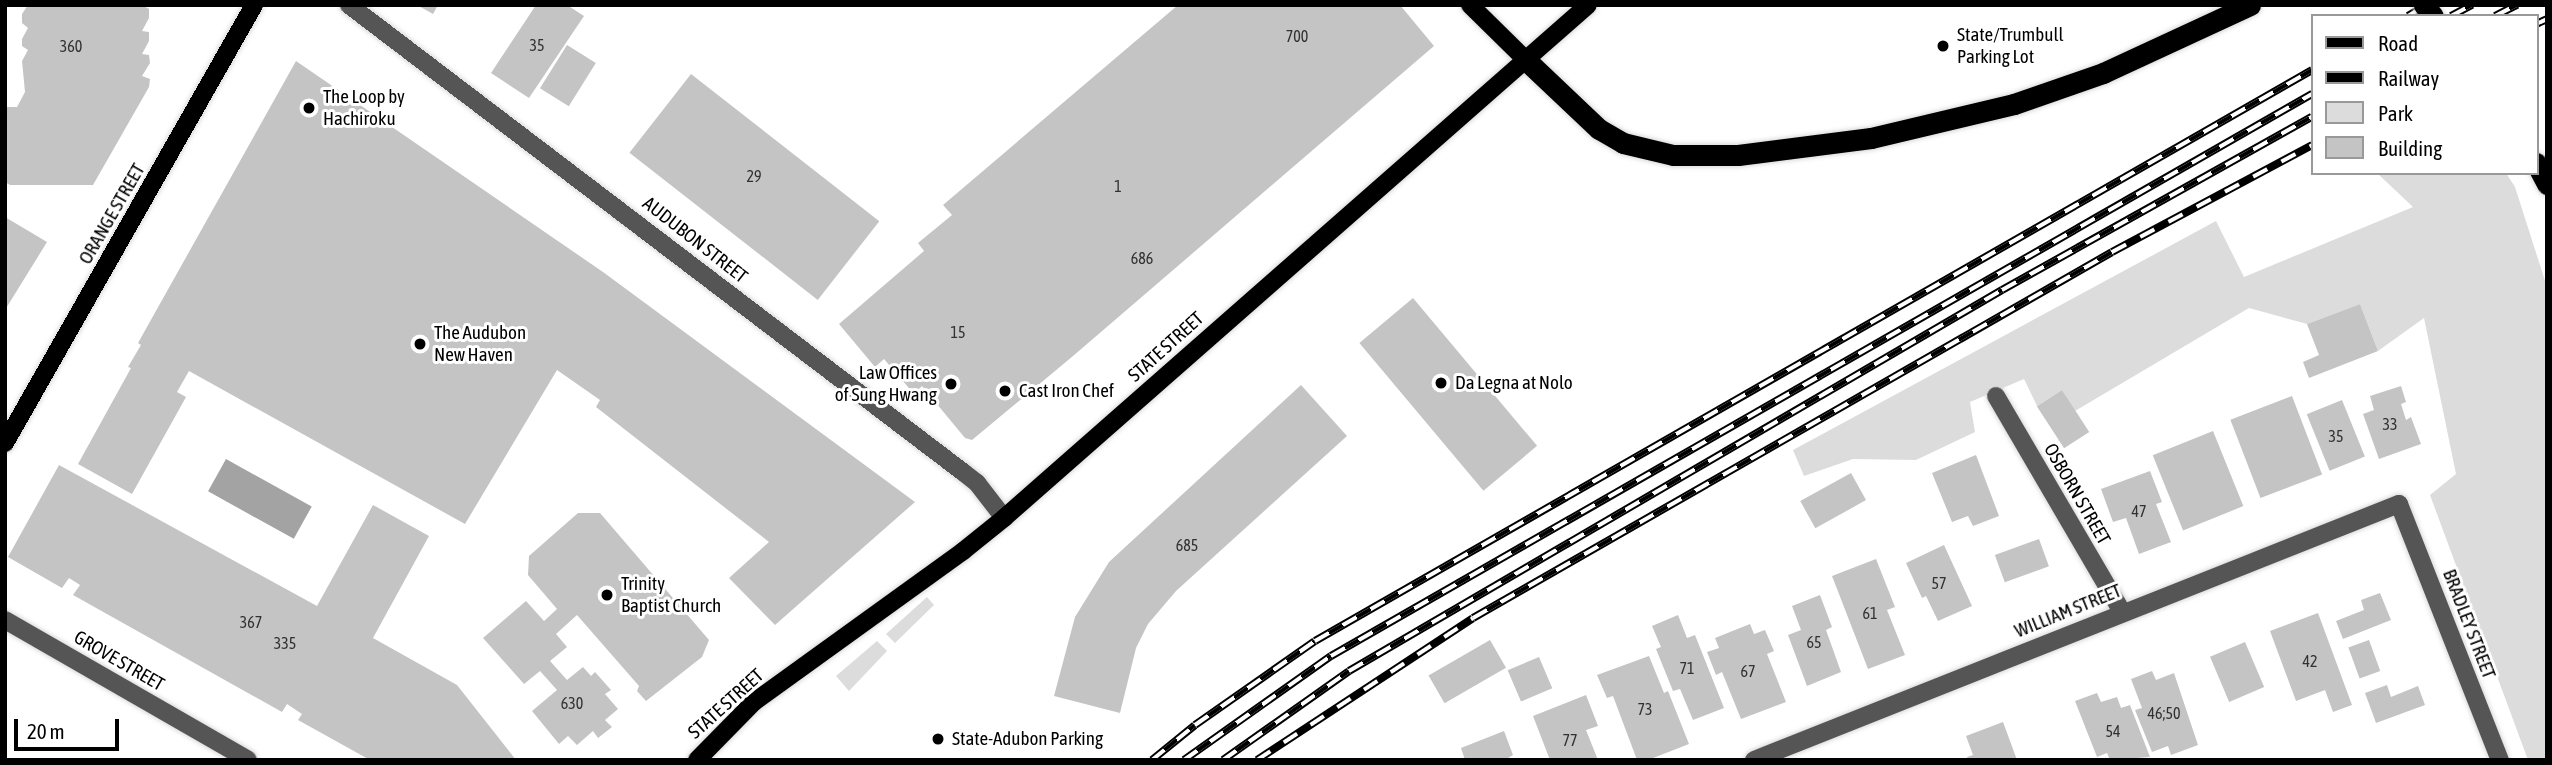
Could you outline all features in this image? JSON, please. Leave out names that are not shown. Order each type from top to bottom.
[{"type":"highway","points":[[1527,61],[1599,129],[1623,143],[1674,155],[1738,155],[1871,138],[2014,103],[2103,73],[2250,5]]},
{"type":"main road","name":"ORANGE STREET","points":[[5,443],[254,5]]},
{"type":"main road","points":[[1470,5],[1527,61]]},
{"type":"main road","name":"STATE STREET","points":[[696,760],[754,702],[964,551],[1004,518],[1588,5]]},
{"type":"street","name":"AUDUBON STREET","points":[[349,5],[963,472],[977,483],[1004,518]]},
{"type":"street","name":"OSBORN STREET","points":[[1996,396],[2122,612]]},
{"type":"street","name":"WILLIAM STREET","points":[[1754,760],[2399,504]]},
{"type":"street","name":"BRADLEY STREET","points":[[2399,504],[2500,760]]},
{"type":"street","name":"GROVE STREET","points":[[5,620],[248,760]]},
{"type":"green space","points":[[2379,175],[2507,175],[2515,187],[2547,287],[2547,760],[2528,760],[2430,495],[2456,474],[2424,318],[2378,351],[2360,304],[2307,324],[2249,308],[2075,411],[2062,390],[2037,406],[2024,379],[1970,402],[1975,432],[1916,460],[1853,459],[1804,476],[1793,450],[2216,221],[2244,277],[2413,207]]},
{"type":"green space","points":[[927,597],[934,605],[895,643],[886,634]]},
{"type":"green space","points":[[877,641],[887,651],[849,691],[836,676]]},
{"type":"shaded area","points":[[226,459],[312,507],[294,539],[208,491]]},
{"type":"building","points":[[28,5],[142,5],[149,9],[149,18],[142,31],[149,32],[149,41],[142,54],[149,55],[150,63],[142,76],[150,79],[149,87],[93,185],[10,185],[5,182],[5,107],[17,107],[25,92],[22,61],[28,50],[22,46],[22,39],[28,28],[22,23],[22,14]]},
{"type":"building","points":[[417,5],[438,5],[433,14]]},
{"type":"building","points":[[536,5],[567,5],[584,16],[529,98],[491,73]]},
{"type":"building","points":[[1178,5],[1400,5],[1434,46],[1073,356],[972,440],[965,438],[922,386],[914,394],[884,359],[875,367],[839,324],[924,251],[918,243],[952,215],[943,205]]},
{"type":"building","points":[[567,45],[596,63],[569,106],[540,88]]},
{"type":"building","name":"The Audubon New Haven","points":[[296,61],[603,272],[915,502],[775,625],[729,578],[769,542],[596,407],[600,400],[557,370],[465,524],[189,371],[177,392],[186,397],[132,494],[78,464],[131,368],[128,367],[141,345],[138,343]]},
{"type":"building","points":[[691,74],[879,221],[818,300],[629,153]]},
{"type":"building","points":[[5,217],[47,242],[5,310]]},
{"type":"building","points":[[1413,298],[1537,446],[1483,491],[1359,343]]},
{"type":"building","points":[[2360,304],[2378,351],[2309,378],[2303,362],[2319,355],[2307,324]]},
{"type":"building","points":[[1301,385],[1347,436],[1176,591],[1148,624],[1136,648],[1120,713],[1054,696],[1075,617],[1109,562]]},
{"type":"building","points":[[2401,386],[2406,402],[2401,404],[2406,420],[2411,417],[2421,444],[2379,459],[2363,414],[2374,410],[2370,396]]},
{"type":"building","points":[[2062,390],[2089,432],[2064,448],[2037,406]]},
{"type":"building","points":[[2292,396],[2322,474],[2260,498],[2230,420]]},
{"type":"building","points":[[2342,400],[2365,457],[2330,471],[2307,414]]},
{"type":"building","points":[[2213,431],[2243,506],[2183,530],[2153,455]]},
{"type":"building","points":[[1976,455],[1999,516],[1973,526],[1968,516],[1952,522],[1932,473]]},
{"type":"building","points":[[59,465],[317,606],[373,505],[429,536],[373,638],[457,685],[516,760],[370,760],[298,720],[302,714],[287,704],[282,712],[73,595],[80,585],[69,578],[62,588],[8,557]]},
{"type":"building","points":[[2150,471],[2162,502],[2156,504],[2171,542],[2139,554],[2126,518],[2113,522],[2101,489]]},
{"type":"building","points":[[1851,473],[1866,500],[1815,528],[1800,501]]},
{"type":"building","name":"Trinity Baptist Church","points":[[578,513],[600,513],[709,640],[702,657],[646,701],[637,691],[639,686],[577,615],[556,634],[567,647],[550,661],[567,680],[583,667],[591,676],[595,672],[611,690],[605,694],[618,709],[605,720],[612,727],[598,738],[593,731],[577,745],[568,736],[559,744],[532,711],[557,690],[540,671],[524,684],[483,638],[526,601],[544,621],[557,609],[528,575],[529,556]]},
{"type":"building","points":[[2039,539],[2049,566],[2005,582],[1995,555]]},
{"type":"building","points":[[1944,545],[1972,606],[1938,621],[1926,596],[1922,598],[1906,563]]},
{"type":"building","points":[[1876,559],[1895,607],[1887,610],[1905,655],[1868,669],[1832,576]]},
{"type":"building","points":[[2380,593],[2391,620],[2343,639],[2336,621],[2364,610],[2361,600]]},
{"type":"building","points":[[1820,595],[1832,627],[1826,630],[1841,672],[1807,686],[1788,635],[1801,630],[1792,606]]},
{"type":"building","points":[[2318,613],[2352,705],[2333,712],[2325,690],[2296,701],[2270,631]]},
{"type":"building","points":[[1678,615],[1687,638],[1695,635],[1724,708],[1693,720],[1680,689],[1673,691],[1656,649],[1661,647],[1652,626]]},
{"type":"building","points":[[1750,624],[1754,634],[1765,630],[1774,651],[1767,654],[1786,702],[1741,719],[1722,672],[1716,675],[1707,652],[1719,648],[1715,638]]},
{"type":"building","points":[[1490,640],[1506,668],[1445,703],[1429,676]]},
{"type":"building","points":[[2369,640],[2380,671],[2360,679],[2348,648]]},
{"type":"building","points":[[2245,642],[2264,687],[2229,702],[2210,657]]},
{"type":"building","points":[[1649,656],[1664,693],[1668,691],[1689,744],[1648,760],[1637,760],[1613,696],[1607,698],[1597,675]]},
{"type":"building","points":[[1539,657],[1552,688],[1521,702],[1508,670]]},
{"type":"building","points":[[2152,671],[2156,680],[2174,673],[2198,745],[2171,755],[2168,746],[2152,752],[2135,710],[2142,708],[2131,679]]},
{"type":"building","points":[[2387,685],[2391,697],[2418,686],[2425,705],[2376,723],[2365,693]]},
{"type":"building","points":[[2097,693],[2101,702],[2117,697],[2121,708],[2130,705],[2150,757],[2110,760],[2107,753],[2097,757],[2075,701]]},
{"type":"building","points":[[1586,695],[1598,726],[1586,730],[1598,760],[1550,760],[1533,716]]},
{"type":"building","points":[[2003,722],[2017,760],[1968,760],[1967,757],[1973,755],[1966,736]]},
{"type":"building","points":[[1504,731],[1513,755],[1505,760],[1465,760],[1461,748]]},
{"type":"railway","points":[[2411,14],[2426,5]]},
{"type":"railway","points":[[2455,14],[2472,5]]},
{"type":"railway","points":[[2499,14],[2517,5]]},
{"type":"railway","points":[[2538,23],[2547,19]]},
{"type":"railway","points":[[1152,760],[1195,725],[1315,641],[2310,71]]},
{"type":"railway","points":[[1184,760],[1331,656],[2310,95]]},
{"type":"railway","points":[[1223,760],[1349,671],[2002,290],[2310,118]]},
{"type":"railway","points":[[1257,760],[1473,618],[2112,252],[2310,146]]},
{"type":"place","name":"State/Trumbull Parking Lot","points":[[1943,46]]},
{"type":"place","name":"The Loop by Hachiroku","points":[[309,108]]},
{"type":"place","name":"The Audubon New Haven","points":[[420,344]]},
{"type":"place","name":"Da Legna at Nolo","points":[[1441,383]]},
{"type":"place","name":"Law Offices of Sung Hwang","points":[[951,384]]},
{"type":"place","name":"Cast Iron Chef","points":[[1005,391]]},
{"type":"place","name":"Trinity Baptist Church","points":[[607,595]]},
{"type":"place","name":"State-Adubon Parking","points":[[938,739]]}]
